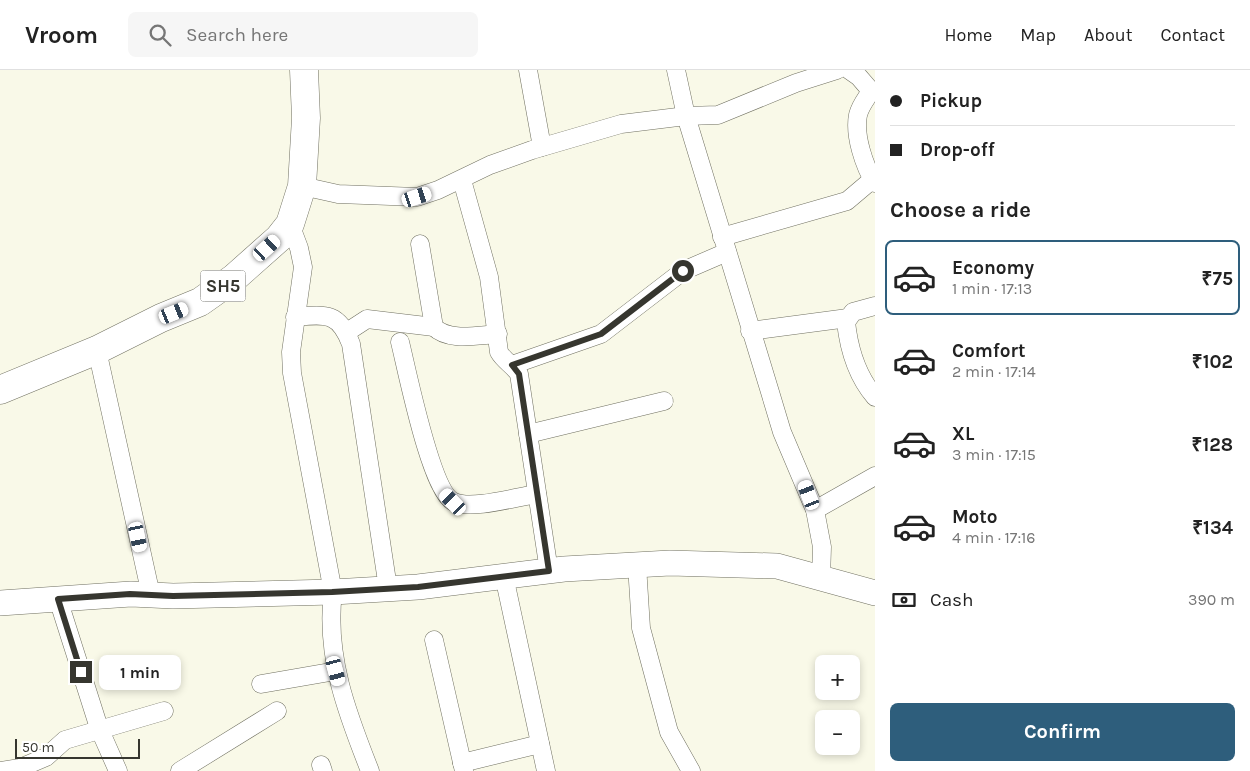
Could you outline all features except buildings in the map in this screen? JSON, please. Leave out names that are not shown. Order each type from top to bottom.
[{"type":"main road","name":"SH5","points":[[0,390],[97,350],[161,318],[200,302],[234,278],[278,238],[290,224],[302,186],[306,118],[304,70]]},
{"type":"street","points":[[528,70],[542,147]]},
{"type":"street","points":[[676,70],[686,116],[750,331],[782,432],[815,510],[822,547],[821,579]]},
{"type":"street","points":[[512,365],[601,334],[683,271],[724,244],[847,201],[874,181],[862,150],[857,128],[862,105],[873,92],[859,77],[849,70]]},
{"type":"street","points":[[302,186],[338,194],[417,197],[462,180],[490,165],[542,147],[621,124],[686,116],[718,115],[830,71]]},
{"type":"street","points":[[462,180],[489,277],[499,352],[504,360],[512,365],[519,374],[549,571]]},
{"type":"street","points":[[290,224],[299,248],[302,268],[291,352],[292,373],[332,592],[330,610],[336,671],[345,707],[370,771]]},
{"type":"street","points":[[420,244],[434,327]]},
{"type":"street","points":[[875,306],[853,312],[848,318],[847,328],[854,360],[862,380],[875,398]]},
{"type":"street","points":[[295,317],[320,315],[332,317],[341,323],[347,332],[351,344],[388,588]]},
{"type":"street","points":[[750,331],[848,318]]},
{"type":"street","points":[[347,332],[367,320],[434,327],[440,332],[452,336],[498,334]]},
{"type":"street","points":[[400,342],[432,468],[445,494],[453,502],[472,504],[537,494]]},
{"type":"street","points":[[97,350],[150,595]]},
{"type":"street","points":[[528,434],[664,402]]},
{"type":"street","points":[[815,510],[875,476]]},
{"type":"street","points":[[0,603],[130,594],[232,596],[332,592],[549,571],[670,564],[777,566],[875,593]]},
{"type":"street","points":[[637,565],[641,628],[669,732],[691,771]]},
{"type":"street","points":[[504,576],[546,771]]},
{"type":"street","points":[[58,599],[99,728],[118,771]]},
{"type":"street","points":[[434,640],[463,767],[540,744]]},
{"type":"street","points":[[261,684],[336,671]]},
{"type":"street","points":[[1,771],[20,768],[46,757],[65,740],[99,728],[164,711]]},
{"type":"street","points":[[180,771],[277,711]]},
{"type":"route","points":[[81,672],[58,599],[130,594],[232,596],[332,592],[418,587],[549,571],[519,374],[512,365],[601,334],[683,271]]}]
